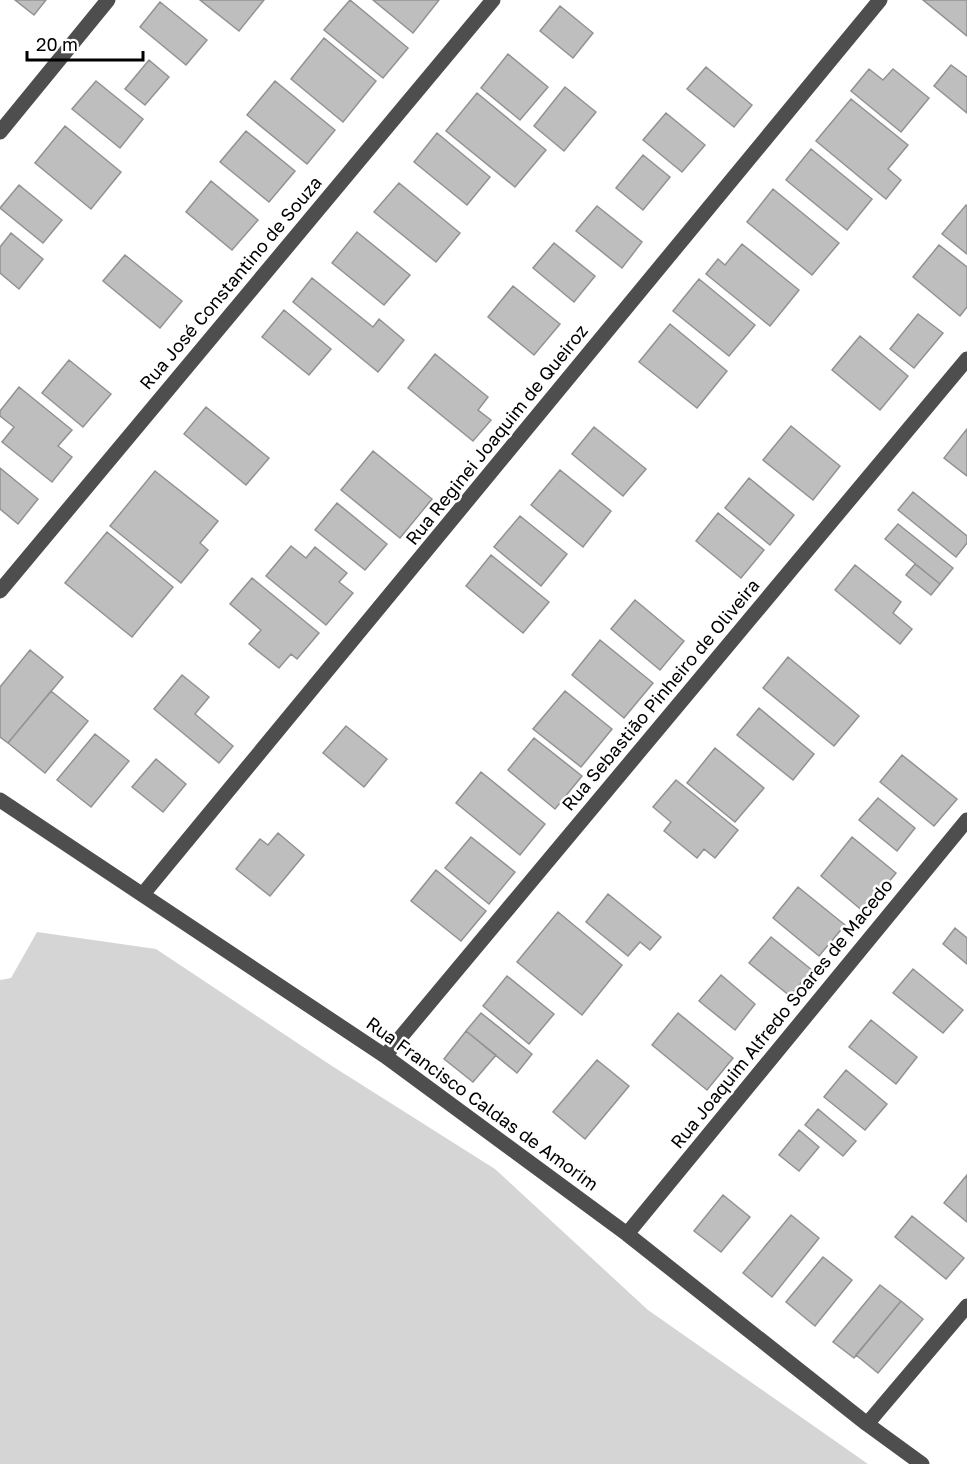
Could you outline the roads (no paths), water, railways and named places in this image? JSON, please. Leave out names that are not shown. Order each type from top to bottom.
[{"type":"street","points":[[0,132],[108,0]]},
{"type":"street","name":"Rua José Constantino de Souza","points":[[0,591],[493,0]]},
{"type":"street","name":"Rua Reginei Joaquim de Queiroz","points":[[143,894],[880,0]]},
{"type":"street","name":"Rua Sebastião Pinheiro de Oliveira","points":[[385,1056],[967,358]]},
{"type":"street","name":"Rua Francisco Caldas de Amorim","points":[[0,800],[385,1056],[627,1234],[867,1424],[922,1464]]},
{"type":"street","name":"Rua Joaquim Alfredo Soares de Macedo","points":[[627,1234],[967,820]]},
{"type":"street","points":[[867,1424],[967,1306]]}]
